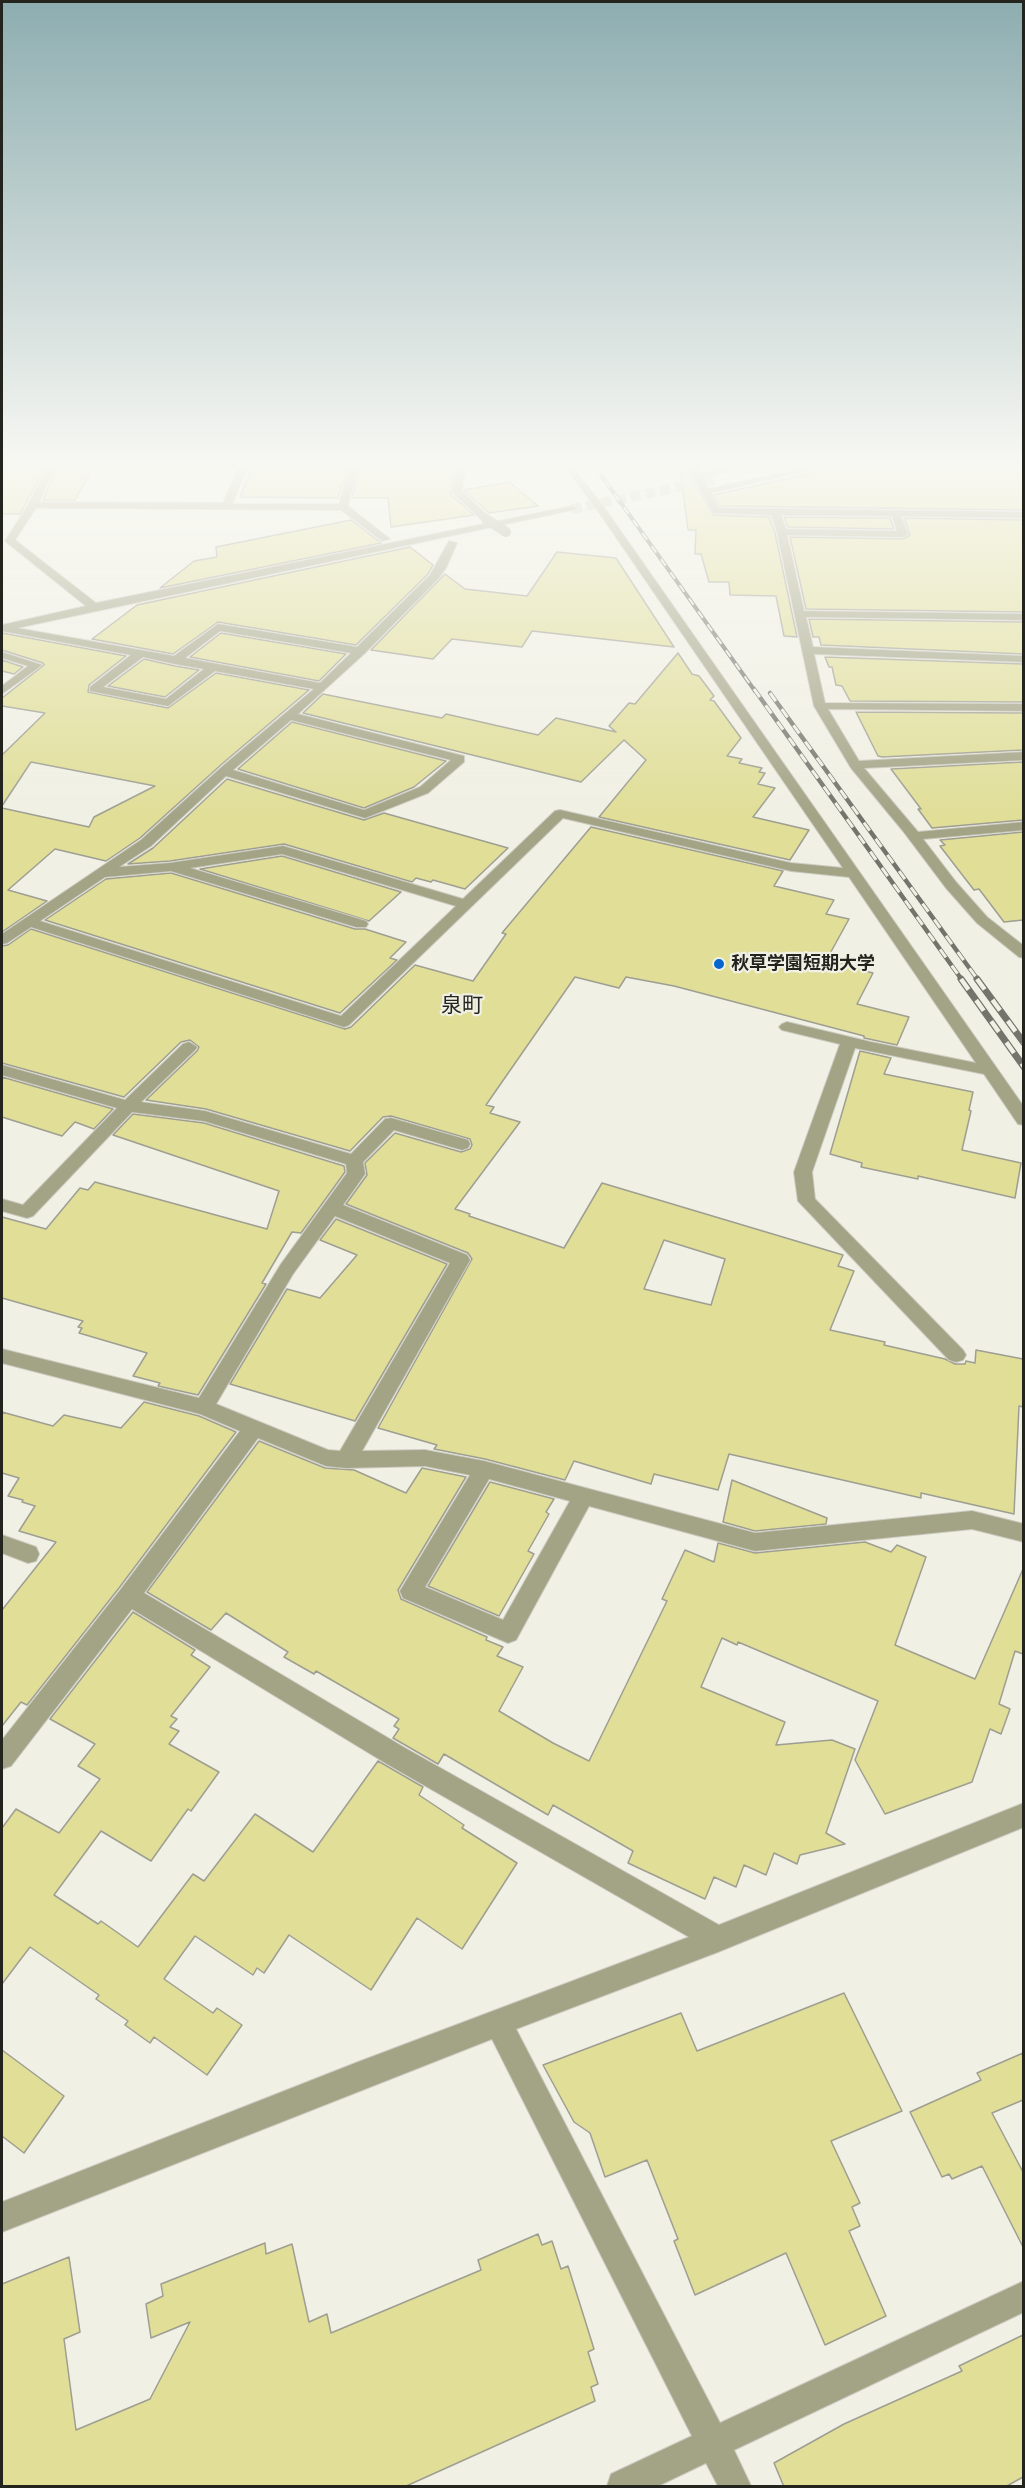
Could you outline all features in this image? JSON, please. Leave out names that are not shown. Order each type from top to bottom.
[{"type":"street","points":[[63,584],[94,607]]},
{"type":"street","points":[[121,601],[177,584]]},
{"type":"street","points":[[2,628],[204,584]]},
{"type":"street","points":[[121,601],[153,606],[257,584]]},
{"type":"street","points":[[2,940],[146,843],[323,687],[362,651],[427,584]]},
{"type":"street","points":[[644,584],[852,873],[1023,1120]]},
{"type":"street","points":[[793,584],[820,706],[855,765],[915,836],[975,913],[1023,954]]},
{"type":"street","points":[[799,614],[1023,617]]},
{"type":"street","points":[[175,661],[218,627],[362,651]]},
{"type":"street","points":[[2,628],[323,687]]},
{"type":"street","points":[[807,650],[1023,659]]},
{"type":"street","points":[[140,654],[94,689],[168,703],[213,668]]},
{"type":"street","points":[[2,656],[36,664],[2,692]]},
{"type":"street","points":[[820,706],[1023,708]]},
{"type":"street","points":[[225,772],[365,814],[424,790],[460,759],[290,716]]},
{"type":"street","points":[[855,765],[1023,756]]},
{"type":"street","points":[[29,922],[344,1022],[560,814],[791,867],[852,873]]},
{"type":"street","points":[[915,836],[1022,828]]},
{"type":"street","points":[[100,873],[170,867],[283,850],[464,904]]},
{"type":"street","points":[[170,867],[361,924]]},
{"type":"street","points":[[787,1027],[989,1070]]},
{"type":"street","points":[[849,1042],[803,1172],[807,1201],[956,1355]]},
{"type":"street","points":[[2,1205],[27,1212],[128,1106],[189,1047]]},
{"type":"street","points":[[2,1070],[128,1106],[205,1116],[354,1161]]},
{"type":"street","points":[[354,1161],[391,1123],[462,1144]]},
{"type":"street","points":[[204,1407],[287,1269],[356,1173],[354,1161]]},
{"type":"street","points":[[330,1207],[461,1260],[346,1460]]},
{"type":"street","points":[[2,1356],[204,1407],[326,1458],[346,1460],[425,1458],[484,1469],[755,1542],[972,1520],[1023,1533]]},
{"type":"street","points":[[2,1758],[129,1596],[254,1428]]},
{"type":"street","points":[[484,1469],[411,1591],[508,1633],[583,1497]]},
{"type":"street","points":[[2,1544],[28,1554]]},
{"type":"street","points":[[129,1596],[396,1756],[718,1939]]},
{"type":"street","points":[[2,2217],[358,2076],[718,1939],[1023,1815]]},
{"type":"street","points":[[499,2024],[735,2487]]},
{"type":"street","points":[[623,2487],[1023,2296]]},
{"type":"building","points":[[165,584],[179,584],[160,588]]},
{"type":"building","points":[[235,584],[418,584],[356,645],[218,622],[173,654],[92,639],[137,605]]},
{"type":"building","points":[[435,584],[458,584],[465,589],[527,596],[535,584],[633,584],[674,647],[532,631],[522,647],[452,639],[433,659],[371,650]]},
{"type":"building","points":[[729,584],[786,584],[797,637],[784,636],[776,596],[730,595]]},
{"type":"building","points":[[800,584],[1023,584],[1023,612],[806,609]]},
{"type":"building","points":[[809,619],[1023,622],[1023,654],[821,645],[819,637],[813,637]]},
{"type":"building","points":[[2,633],[126,656],[89,685],[88,692],[168,708],[216,673],[309,690],[140,838],[106,861],[55,849],[8,890],[47,901],[2,932],[2,808],[89,827],[94,817],[155,786],[31,762],[2,806],[2,755],[45,713],[2,706],[2,698],[44,665],[2,650]]},
{"type":"building","points":[[221,633],[346,654],[319,681],[190,657]]},
{"type":"building","points":[[678,653],[692,674],[699,676],[714,696],[710,700],[714,701],[741,738],[727,756],[742,759],[739,763],[762,768],[759,772],[765,773],[758,784],[775,788],[753,817],[809,830],[790,860],[599,817],[646,760],[624,740],[581,782],[303,713],[323,694],[442,718],[446,714],[538,735],[556,718],[616,732],[609,726],[629,703],[635,704]]},
{"type":"building","points":[[825,657],[1023,664],[1023,702],[850,701],[842,686],[836,685],[832,667],[829,667]]},
{"type":"building","points":[[144,659],[199,670],[165,697],[108,686]]},
{"type":"building","points":[[2,660],[23,667],[14,674],[2,671]]},
{"type":"building","points":[[856,712],[1023,713],[1023,750],[882,757],[878,756]]},
{"type":"building","points":[[292,722],[446,761],[414,787],[364,808],[238,769]]},
{"type":"building","points":[[1023,762],[1023,820],[932,828],[918,809],[921,809],[891,769]]},
{"type":"building","points":[[227,779],[364,820],[384,813],[508,848],[465,889],[433,880],[431,882],[416,878],[412,882],[284,844],[170,861],[128,864],[153,848]]},
{"type":"building","points":[[591,827],[783,871],[774,886],[834,900],[826,914],[849,919],[827,959],[873,973],[857,1004],[909,1017],[897,1045],[674,986],[626,977],[619,988],[575,977],[486,1105],[494,1107],[490,1113],[520,1122],[455,1209],[470,1214],[469,1216],[564,1248],[602,1183],[843,1255],[838,1266],[854,1271],[830,1330],[885,1342],[884,1345],[945,1359],[955,1364],[965,1364],[966,1361],[975,1363],[976,1350],[1023,1359],[1023,1407],[1019,1406],[1014,1514],[921,1493],[921,1498],[729,1454],[718,1490],[654,1474],[651,1484],[574,1461],[565,1480],[485,1459],[434,1449],[437,1445],[378,1428],[472,1259],[468,1253],[346,1204],[367,1175],[365,1163],[395,1133],[461,1152],[470,1149],[472,1145],[470,1139],[391,1116],[383,1117],[350,1151],[206,1109],[146,1100],[197,1051],[199,1047],[190,1040],[181,1042],[124,1097],[2,1063],[2,946],[8,945],[31,929],[345,1029],[351,1027],[415,965],[473,981],[506,934],[502,933]],"holes":[[[664,1240],[725,1259],[711,1305],[644,1289]]]},
{"type":"building","points":[[1023,832],[1023,920],[1004,922],[979,889],[974,890],[940,846],[945,845],[940,840]]},
{"type":"building","points":[[282,856],[401,892],[369,921],[200,869]]},
{"type":"building","points":[[171,873],[355,929],[365,929],[406,942],[390,958],[397,960],[340,1013],[45,920],[106,879]]},
{"type":"building","points":[[860,1051],[891,1058],[884,1074],[973,1092],[962,1150],[1021,1163],[1015,1198],[918,1176],[918,1179],[861,1167],[862,1163],[830,1154]]},
{"type":"building","points":[[2,1077],[113,1109],[94,1129],[75,1122],[62,1136],[2,1117]]},
{"type":"building","points":[[133,1114],[204,1123],[344,1166],[345,1172],[301,1233],[292,1232],[262,1283],[266,1284],[198,1395],[158,1386],[160,1383],[133,1376],[147,1353],[79,1333],[82,1328],[78,1327],[83,1321],[2,1298],[2,1217],[46,1229],[80,1188],[88,1190],[95,1182],[267,1229],[279,1191],[113,1135]]},
{"type":"building","points":[[336,1219],[447,1264],[355,1421],[230,1384],[287,1289],[320,1298],[357,1255],[320,1240]]},
{"type":"building","points":[[144,1402],[199,1416],[236,1432],[119,1588],[27,1705],[21,1702],[2,1726],[2,1610],[56,1542],[19,1531],[35,1506],[8,1496],[19,1478],[2,1473],[2,1412],[53,1426],[64,1415],[121,1428]]},
{"type":"building","points":[[259,1441],[325,1468],[354,1470],[406,1493],[422,1468],[466,1477],[398,1590],[401,1599],[487,1637],[486,1640],[503,1647],[497,1656],[523,1667],[499,1711],[589,1761],[667,1601],[662,1599],[685,1550],[714,1562],[718,1543],[755,1553],[865,1542],[891,1552],[897,1545],[926,1557],[895,1645],[975,1679],[1023,1569],[1023,1654],[1015,1651],[999,1704],[1010,1709],[1001,1734],[990,1729],[972,1782],[885,1814],[855,1760],[878,1701],[738,1642],[737,1645],[722,1638],[701,1687],[785,1722],[776,1745],[832,1740],[855,1749],[826,1833],[845,1844],[800,1855],[797,1864],[774,1853],[766,1875],[744,1865],[736,1887],[714,1877],[705,1899],[628,1863],[633,1851],[553,1805],[548,1815],[444,1754],[438,1764],[393,1738],[399,1729],[394,1726],[399,1719],[316,1671],[314,1674],[284,1657],[288,1652],[226,1613],[211,1630],[147,1592]]},
{"type":"building","points":[[732,1480],[827,1518],[826,1524],[755,1531],[723,1522]]},
{"type":"building","points":[[490,1482],[554,1499],[546,1512],[549,1514],[528,1551],[534,1554],[499,1616],[428,1586]]},
{"type":"building","points":[[133,1612],[195,1650],[191,1655],[210,1667],[171,1716],[177,1719],[170,1727],[179,1731],[169,1744],[219,1772],[191,1811],[188,1809],[151,1861],[101,1831],[54,1895],[98,1924],[101,1921],[138,1947],[193,1874],[204,1881],[255,1814],[313,1852],[378,1761],[423,1787],[419,1795],[464,1825],[462,1828],[517,1863],[462,1949],[417,1918],[371,1990],[289,1935],[264,1973],[257,1968],[253,1975],[195,1936],[164,1979],[213,2013],[217,2008],[242,2025],[207,2075],[154,2037],[150,2043],[125,2025],[128,2021],[96,1999],[99,1995],[30,1947],[2,1984],[2,1828],[16,1809],[59,1833],[100,1779],[78,1766],[95,1744],[50,1719]]},
{"type":"building","points":[[844,1993],[902,2111],[831,2141],[860,2203],[852,2207],[860,2226],[849,2231],[886,2316],[825,2345],[786,2253],[695,2295],[674,2241],[678,2239],[647,2160],[605,2177],[590,2133],[574,2122],[543,2065],[681,2013],[697,2051]]},
{"type":"building","points":[[2,2050],[64,2096],[24,2153],[2,2136]]},
{"type":"building","points":[[1023,2053],[1023,2100],[992,2113],[1023,2172],[1023,2247],[982,2166],[952,2179],[949,2174],[942,2177],[910,2112],[981,2080],[977,2073]]},
{"type":"building","points":[[538,2234],[542,2245],[552,2241],[561,2269],[568,2266],[594,2349],[588,2352],[598,2384],[591,2387],[595,2401],[404,2487],[2,2487],[2,2284],[69,2257],[80,2332],[64,2339],[76,2430],[150,2399],[190,2322],[151,2338],[146,2304],[163,2296],[161,2284],[265,2243],[266,2254],[292,2244],[309,2322],[327,2314],[331,2333],[481,2270],[478,2260]]},
{"type":"building","points":[[1023,2335],[1023,2477],[1005,2487],[784,2487],[774,2463],[844,2424],[962,2371],[959,2366]]},
{"type":"railway","points":[[679,584],[755,691]]},
{"type":"railway","points":[[754,689],[962,980]]},
{"type":"railway","points":[[770,693],[978,980]]},
{"type":"railway","points":[[961,979],[1024,1067]]},
{"type":"railway","points":[[977,979],[1024,1043]]},
{"type":"place","name":"秋草学園短期大学","points":[[719,964]]},
{"type":"district","name":"泉町","points":[[462,1006]]}]
